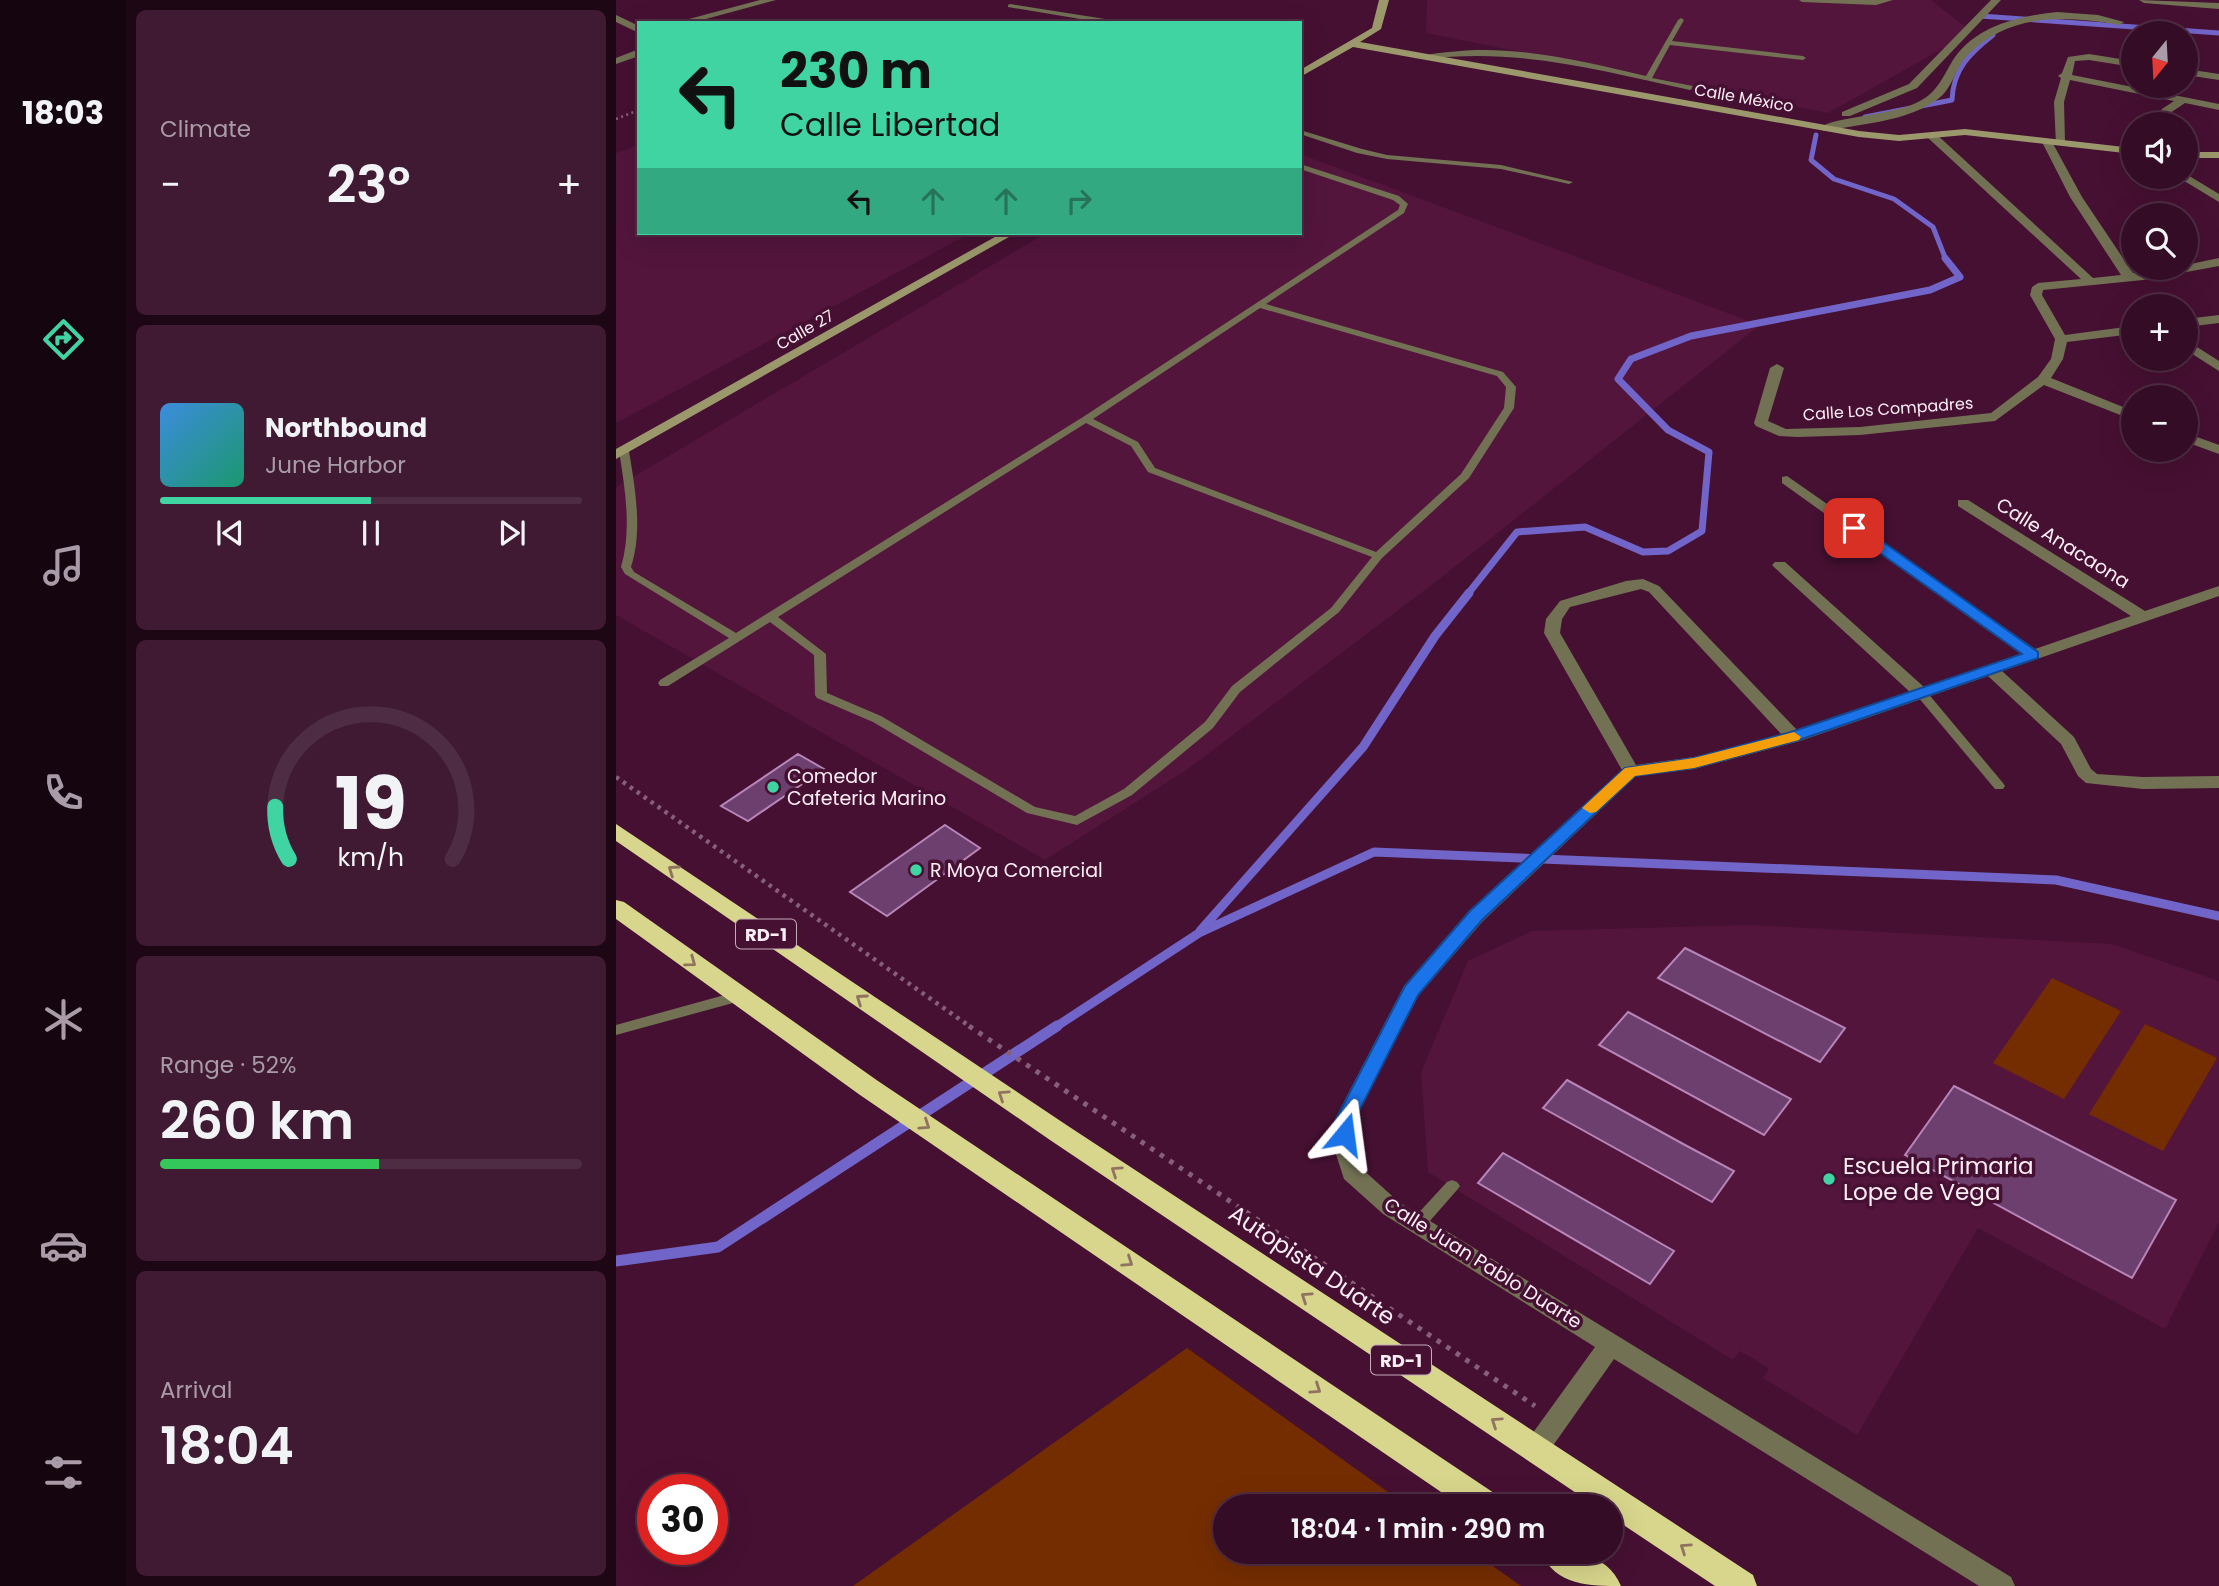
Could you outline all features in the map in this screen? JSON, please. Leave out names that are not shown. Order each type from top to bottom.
[{"type":"highway","name":"Autopista Duarte","points":[[616,831],[917,1038],[1742,1586]]},
{"type":"highway","points":[[616,908],[869,1088],[1470,1494]]},
{"type":"highway","points":[[1574,1564],[1606,1586]]},
{"type":"street","points":[[687,21],[771,0]]},
{"type":"street","points":[[1302,73],[1376,29],[1384,0]]},
{"type":"street","points":[[1812,127],[1913,86],[1996,0]]},
{"type":"street","points":[[2216,0],[2219,6]]},
{"type":"street","points":[[2146,1],[2219,6]]},
{"type":"street","points":[[1826,129],[1903,111],[1932,99],[1944,89],[1961,56],[1979,39],[2029,17],[2068,14],[2119,22]]},
{"type":"street","points":[[616,18],[637,29]]},
{"type":"street","name":"Calle México","points":[[1353,44],[1859,134],[1899,138],[1965,132],[2121,150]]},
{"type":"street","points":[[616,61],[637,53]]},
{"type":"street","points":[[2060,142],[2059,102],[2063,76],[2071,59],[2077,56],[2121,62]]},
{"type":"street","points":[[2198,74],[2219,77]]},
{"type":"street","points":[[2063,76],[2219,107]]},
{"type":"street","points":[[2166,112],[2180,99]]},
{"type":"street","points":[[1931,135],[2090,281]]},
{"type":"street","points":[[2046,140],[2076,197],[2121,266]]},
{"type":"street","points":[[2198,155],[2219,155]]},
{"type":"street","points":[[2198,185],[2219,199]]},
{"type":"street","name":"Calle 27","points":[[620,453],[1006,235]]},
{"type":"street","points":[[2198,266],[2219,262]]},
{"type":"street","points":[[2121,279],[2038,287],[2036,295],[2061,339],[2121,332]]},
{"type":"street","points":[[2198,322],[2219,319]]},
{"type":"street","name":"Calle Los Compadres","points":[[1777,368],[1761,423],[1784,433],[1860,431],[1995,418],[2043,380],[2057,359],[2061,339]]},
{"type":"street","points":[[2198,352],[2219,367]]},
{"type":"street","points":[[2043,380],[2121,411]]},
{"type":"street","points":[[2198,442],[2219,450]]},
{"type":"street","points":[[1787,481],[2033,655]]},
{"type":"street","name":"Calle Anacaona","points":[[1963,503],[2142,615]]},
{"type":"street","points":[[1780,565],[1922,694]]},
{"type":"street","points":[[1794,737],[1654,589],[1643,584],[1565,604],[1554,619],[1552,633],[1631,771],[1694,763],[1794,737],[2142,615],[2219,591]]},
{"type":"street","points":[[1991,670],[2068,741],[2084,772],[2092,779],[2143,783],[2219,782]]},
{"type":"street","name":"Calle Juan Pablo Duarte","points":[[1631,771],[1476,916],[1411,991],[1345,1119],[1345,1149],[1352,1173],[1391,1208],[1417,1225],[2002,1586]]},
{"type":"street","points":[[1536,1449],[1611,1344]]},
{"type":"lane","points":[[1805,0],[1876,3],[1890,0]]},
{"type":"lane","points":[[1010,6],[1105,21]]},
{"type":"lane","points":[[1648,79],[1681,20]]},
{"type":"lane","points":[[1669,43],[1802,58]]},
{"type":"lane","points":[[1426,57],[1458,51],[1498,52],[1690,88]]},
{"type":"lane","points":[[1302,133],[1387,157],[1502,167],[1569,182]]},
{"type":"lane","points":[[664,683],[1086,419],[1401,211],[1404,204],[1396,198],[1302,167]]},
{"type":"lane","points":[[771,617],[820,654],[821,695],[877,719],[1031,810],[1077,821],[1128,792],[1209,725],[1236,689],[1335,610],[1378,556],[1465,476],[1509,408],[1511,387],[1500,374],[1260,305]]},
{"type":"lane","points":[[1086,419],[1135,444],[1151,470],[1378,556]]},
{"type":"lane","points":[[620,453],[629,487],[632,548],[626,567],[630,575],[737,638]]},
{"type":"lane","points":[[1922,694],[1998,786]]},
{"type":"lane","points":[[616,1030],[739,996]]},
{"type":"lane","points":[[1417,1225],[1452,1186]]},
{"type":"path","points":[[616,119],[637,111]]},
{"type":"path","points":[[616,777],[907,984],[1556,1420]]},
{"type":"shaded area","points":[[1427,0],[1931,0],[1972,32],[1828,113],[1426,33]]},
{"type":"shaded area","points":[[637,146],[637,235],[967,235],[616,423],[616,153]]},
{"type":"shaded area","points":[[1302,155],[1760,325],[1442,577],[1188,769],[1045,860],[616,615],[616,487],[1043,235],[1302,235]]},
{"type":"shaded area","name":"Escuela Primaria Lope de Vega","points":[[1749,925],[2112,944],[2219,981],[2219,1222],[2165,1329],[1978,1228],[1857,1435],[1763,1378],[1769,1369],[1754,1359],[1740,1351],[1733,1360],[1428,1172],[1421,1072],[1468,961],[1532,931]]},
{"type":"shaded area","points":[[2052,978],[2121,1011],[2064,1099],[1993,1063]]},
{"type":"shaded area","points":[[2145,1024],[2217,1058],[2163,1151],[2089,1114]]},
{"type":"shaded area","points":[[1187,1348],[1391,1494],[1213,1494],[1213,1564],[1490,1564],[1521,1586],[853,1586]]},
{"type":"building","name":"Comedor Cafeteria Marino","points":[[798,754],[824,769],[748,821],[721,806]]},
{"type":"building","name":"R Moya Comercial","points":[[945,825],[980,848],[887,916],[850,892]]},
{"type":"building","points":[[1685,948],[1845,1028],[1820,1062],[1658,978]]},
{"type":"building","points":[[1628,1012],[1791,1099],[1764,1135],[1599,1045]]},
{"type":"building","points":[[1567,1080],[1734,1171],[1712,1202],[1543,1108]]},
{"type":"building","points":[[1954,1086],[2176,1200],[2132,1278],[1905,1155]]},
{"type":"building","points":[[1503,1153],[1674,1251],[1650,1284],[1478,1183]]},
{"type":"waterway","points":[[1980,16],[2219,33]]},
{"type":"waterway","points":[[1865,117],[1952,100],[1956,79],[1964,63],[1993,35]]},
{"type":"waterway","points":[[1816,135],[1811,160],[1834,179],[1894,199],[1933,227],[1945,259]]},
{"type":"waterway","points":[[1467,595],[1517,532],[1585,527],[1643,552],[1668,551],[1702,531],[1709,452],[1668,430],[1618,379],[1631,359],[1691,336],[1930,290],[1960,277],[1945,259]]},
{"type":"waterway","points":[[1200,931],[1363,747],[1435,636],[1469,593]]},
{"type":"waterway","points":[[1054,1028],[1199,933],[1374,852],[2056,880],[2219,916]]},
{"type":"waterway","points":[[616,1261],[718,1247],[1057,1026]]},
{"type":"slow traffic","points":[[1590,808],[1631,771],[1694,763],[1794,737]]},
{"type":"place","name":"Comedor Cafeteria Marino","points":[[773,787]]},
{"type":"place","name":"R Moya Comercial","points":[[916,870]]},
{"type":"place","name":"Escuela Primaria Lope de Vega","points":[[1829,1179]]},
{"type":"route","points":[[1345,1134],[1345,1119],[1411,991],[1476,916],[1631,771],[1694,763],[1794,737],[2033,655],[1854,528]]}]
